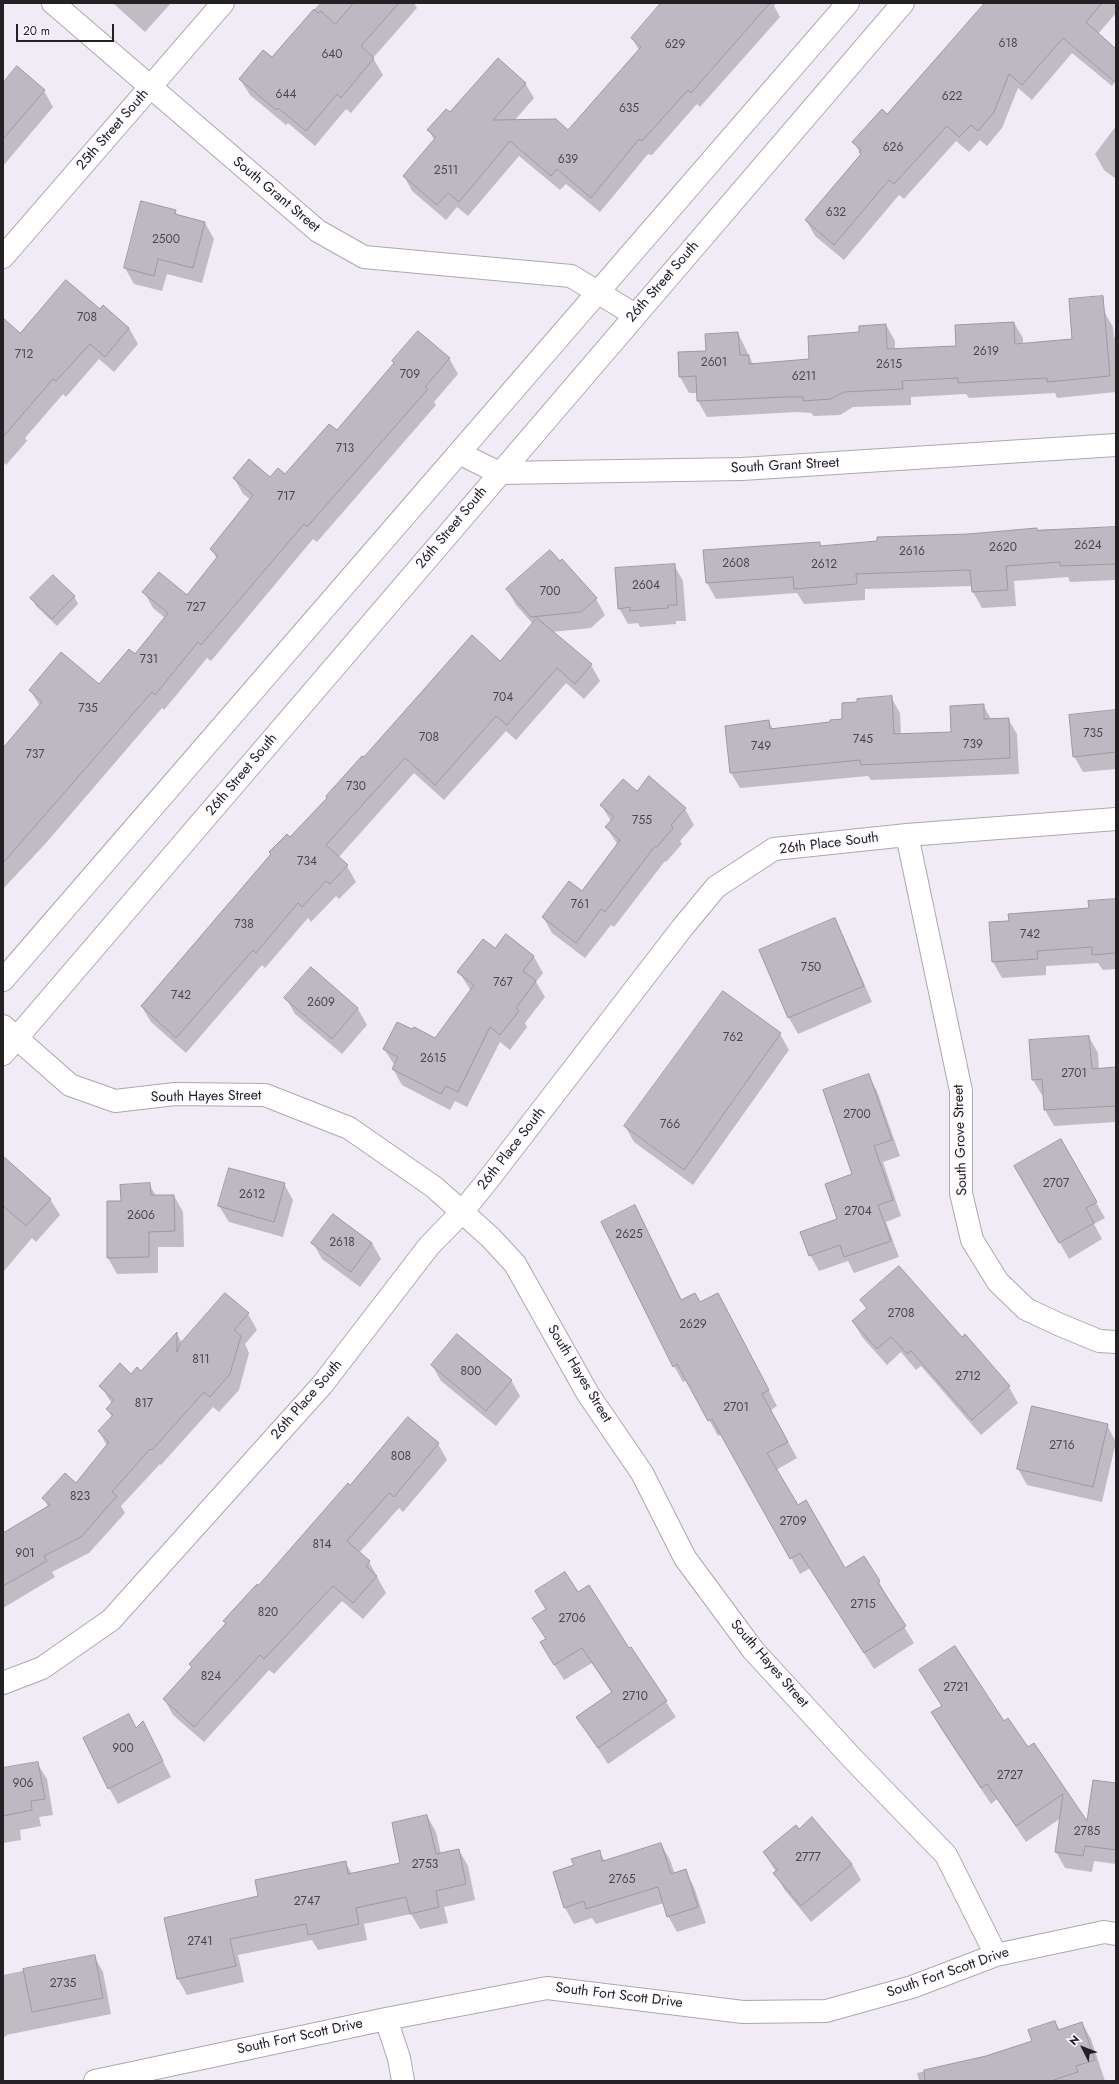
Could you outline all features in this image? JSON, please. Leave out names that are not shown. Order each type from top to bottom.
[{"type":"street","name":"South Grant Street","points":[[53,3],[318,231],[364,256],[571,276],[635,315]]},
{"type":"street","name":"25th Street South","points":[[3,257],[223,3]]},
{"type":"street","points":[[3,980],[848,3]]},
{"type":"street","name":"26th Street South","points":[[3,1054],[10,1032],[499,474],[903,3]]},
{"type":"street","name":"South Grant Street","points":[[460,453],[499,474],[742,470],[1116,444]]},
{"type":"street","name":"26th Place South","points":[[3,1683],[42,1668],[111,1620],[322,1385],[429,1246],[462,1212],[682,928],[716,887],[774,849],[907,835],[1116,819]]},
{"type":"street","name":"South Grove Street","points":[[907,835],[961,1091],[962,1193],[972,1240],[998,1282],[1026,1309],[1099,1341],[1116,1342]]},
{"type":"street","name":"South Hayes Street","points":[[10,1032],[70,1085],[115,1101],[175,1094],[265,1094],[348,1128],[434,1187],[490,1237],[515,1264],[588,1394],[642,1473],[685,1558],[753,1650],[852,1758],[946,1854],[996,1955]]},
{"type":"street","name":"South Fort Scott Drive","points":[[95,2081],[386,2019],[547,1988],[742,2012],[826,2011],[912,1988],[996,1955],[1104,1932],[1116,1934]]},
{"type":"street","points":[[386,2019],[399,2058],[403,2081]]},
{"type":"building","points":[[354,3],[399,3],[361,46],[374,58],[341,98],[337,94],[306,131],[278,108],[276,110],[239,79],[263,50],[272,57],[314,9],[318,13],[321,11],[335,24]]},
{"type":"building","points":[[661,3],[770,3],[691,93],[688,90],[643,140],[641,141],[639,139],[591,198],[557,169],[551,176],[510,141],[459,202],[448,193],[437,205],[403,176],[436,137],[427,130],[446,109],[450,112],[498,58],[526,83],[493,120],[556,119],[568,130],[641,47],[631,38]]},
{"type":"building","points":[[985,3],[1102,3],[1086,22],[1116,49],[1116,83],[1063,38],[1022,85],[1009,74],[994,112],[978,131],[971,125],[959,137],[947,126],[894,184],[889,180],[834,245],[805,220],[861,154],[859,152],[861,150],[852,142],[882,109],[887,114]]},
{"type":"building","points":[[17,66],[45,90],[3,139],[3,83]]},
{"type":"building","points":[[141,201],[176,210],[175,214],[205,222],[193,268],[158,259],[154,276],[124,268]]},
{"type":"building","points":[[66,280],[100,309],[103,305],[129,328],[105,357],[90,344],[56,381],[53,379],[3,437],[3,318],[20,333]]},
{"type":"building","points":[[1103,296],[1110,376],[1047,382],[1047,378],[958,383],[958,378],[902,381],[903,389],[844,392],[831,399],[803,401],[803,397],[787,397],[697,401],[696,376],[679,377],[678,352],[706,351],[705,334],[738,332],[740,355],[749,355],[749,364],[809,359],[808,336],[859,332],[859,326],[886,324],[887,349],[956,346],[955,325],[1014,322],[1015,344],[1072,339],[1069,299]]},
{"type":"building","points":[[418,331],[450,358],[425,387],[428,389],[307,527],[304,524],[201,645],[198,642],[155,695],[152,692],[3,863],[3,748],[42,702],[29,690],[61,652],[99,684],[129,649],[135,654],[168,613],[142,592],[159,572],[187,595],[218,556],[210,549],[253,495],[233,478],[249,459],[270,477],[278,468],[285,474],[329,424],[337,430],[394,363],[392,361]]},
{"type":"building","points":[[1116,527],[1116,564],[1060,566],[1060,562],[1006,566],[1008,590],[972,592],[970,570],[856,574],[857,584],[794,589],[793,577],[706,583],[703,550],[820,542],[820,546],[877,541],[877,537],[968,534],[1037,528],[1037,530]]},
{"type":"building","points":[[550,550],[560,561],[562,559],[597,598],[581,612],[531,617],[506,589]]},
{"type":"building","points":[[675,564],[677,605],[668,605],[668,608],[630,611],[630,607],[618,609],[615,568]]},
{"type":"building","points":[[53,575],[75,596],[52,619],[30,598]]},
{"type":"building","points":[[537,618],[592,664],[575,684],[557,668],[507,725],[496,716],[435,785],[405,758],[326,845],[348,865],[330,884],[326,881],[302,907],[298,903],[256,953],[253,950],[176,1038],[141,1006],[271,854],[269,852],[287,834],[290,837],[327,798],[326,796],[362,756],[364,757],[472,635],[500,661]]},
{"type":"building","points":[[892,696],[894,734],[951,732],[950,706],[984,704],[984,719],[1009,718],[1010,758],[861,765],[860,760],[730,773],[725,726],[769,720],[770,729],[830,722],[830,720],[842,719],[842,703],[857,702],[857,699]]},
{"type":"building","points":[[1116,710],[1116,752],[1073,757],[1069,715]]},
{"type":"building","points":[[649,776],[686,808],[671,825],[673,828],[657,847],[655,846],[605,912],[601,909],[576,943],[542,917],[569,881],[582,891],[620,840],[605,827],[614,817],[600,805],[623,779],[637,791]]},
{"type":"building","points":[[1116,899],[1116,953],[1092,955],[1092,947],[1037,951],[1038,959],[992,962],[989,922],[1009,921],[1008,914],[1089,908],[1088,901]]},
{"type":"building","points":[[835,918],[864,986],[788,1018],[759,950]]},
{"type":"building","points":[[506,934],[534,956],[523,971],[536,981],[516,1008],[519,1011],[500,1035],[490,1027],[458,1092],[446,1086],[441,1094],[392,1069],[398,1057],[383,1049],[397,1022],[412,1029],[414,1027],[435,1038],[474,985],[457,972],[483,939],[495,948]]},
{"type":"building","points":[[311,967],[358,1008],[332,1039],[284,998]]},
{"type":"building","points":[[723,991],[781,1033],[684,1170],[624,1126]]},
{"type":"building","points":[[1089,1036],[1092,1069],[1116,1067],[1116,1106],[1044,1110],[1042,1079],[1032,1080],[1029,1040]]},
{"type":"building","points":[[869,1074],[892,1140],[874,1146],[893,1200],[878,1205],[891,1241],[844,1257],[840,1245],[809,1256],[800,1232],[837,1219],[825,1184],[852,1174],[823,1090]]},
{"type":"building","points":[[1061,1139],[1097,1202],[1086,1208],[1094,1223],[1059,1243],[1014,1166]]},
{"type":"building","points":[[3,1156],[51,1199],[26,1226],[3,1206]]},
{"type":"building","points":[[229,1168],[285,1183],[274,1222],[218,1206]]},
{"type":"building","points":[[150,1183],[151,1195],[174,1195],[175,1231],[149,1232],[149,1257],[107,1258],[107,1201],[121,1201],[120,1185]]},
{"type":"building","points":[[635,1205],[681,1300],[695,1293],[700,1302],[718,1293],[769,1390],[762,1394],[788,1442],[767,1453],[798,1505],[806,1500],[845,1568],[864,1556],[880,1581],[878,1583],[906,1626],[864,1653],[800,1553],[790,1559],[712,1419],[708,1421],[677,1364],[673,1367],[601,1222]]},
{"type":"building","points":[[333,1214],[372,1243],[351,1272],[311,1243]]},
{"type":"building","points":[[899,1266],[962,1337],[965,1334],[1010,1386],[972,1420],[911,1351],[907,1354],[891,1337],[877,1349],[852,1321],[867,1308],[860,1300]]},
{"type":"building","points":[[225,1293],[249,1313],[234,1330],[241,1336],[230,1374],[210,1397],[204,1392],[152,1450],[150,1449],[112,1492],[117,1496],[81,1537],[44,1556],[47,1561],[3,1586],[3,1533],[50,1505],[42,1498],[65,1473],[76,1483],[109,1442],[98,1431],[113,1415],[106,1409],[114,1400],[99,1386],[120,1363],[131,1374],[137,1367],[141,1371],[177,1332],[177,1352],[180,1344]]},
{"type":"building","points":[[457,1334],[512,1380],[486,1411],[431,1365]]},
{"type":"building","points":[[1032,1406],[1108,1424],[1093,1487],[1017,1469]]},
{"type":"building","points":[[408,1417],[439,1443],[394,1497],[389,1493],[347,1541],[370,1561],[366,1566],[377,1576],[353,1603],[333,1586],[264,1659],[260,1655],[194,1727],[163,1699],[192,1667],[189,1664],[226,1623],[223,1621],[257,1584],[258,1586],[348,1483],[350,1485]]},
{"type":"building","points":[[565,1572],[578,1592],[589,1585],[629,1648],[631,1647],[667,1701],[598,1748],[576,1717],[612,1692],[582,1648],[554,1665],[540,1642],[546,1639],[532,1618],[546,1609],[535,1591]]},
{"type":"building","points":[[955,1646],[1004,1721],[1008,1718],[1028,1747],[1034,1743],[1087,1821],[1093,1780],[1116,1783],[1116,1850],[1085,1846],[1083,1856],[1055,1852],[1063,1794],[1016,1826],[987,1784],[981,1788],[931,1712],[942,1706],[919,1670]]},
{"type":"building","points":[[129,1714],[136,1728],[143,1721],[163,1761],[108,1789],[83,1738]]},
{"type":"building","points":[[38,1762],[45,1799],[31,1801],[32,1810],[3,1816],[3,1768]]},
{"type":"building","points":[[427,1815],[436,1854],[459,1849],[466,1884],[436,1891],[439,1907],[410,1914],[406,1897],[356,1908],[359,1924],[308,1935],[306,1924],[230,1939],[236,1966],[177,1979],[164,1918],[258,1896],[255,1880],[346,1861],[348,1874],[400,1863],[392,1823]]},
{"type":"building","points":[[812,1817],[852,1864],[801,1906],[773,1873],[778,1870],[763,1852],[796,1825],[799,1829]]},
{"type":"building","points":[[661,1843],[671,1874],[686,1869],[698,1907],[667,1917],[658,1887],[586,1909],[584,1901],[564,1908],[553,1872],[574,1865],[571,1859],[600,1850],[602,1861]]},
{"type":"building","points":[[95,1955],[103,1998],[32,2012],[23,1969]]},
{"type":"building","points":[[1055,2021],[1058,2030],[1082,2022],[1095,2060],[1076,2066],[1078,2072],[1051,2081],[925,2081],[924,2070],[986,2056],[1032,2041],[1028,2030]]}]
